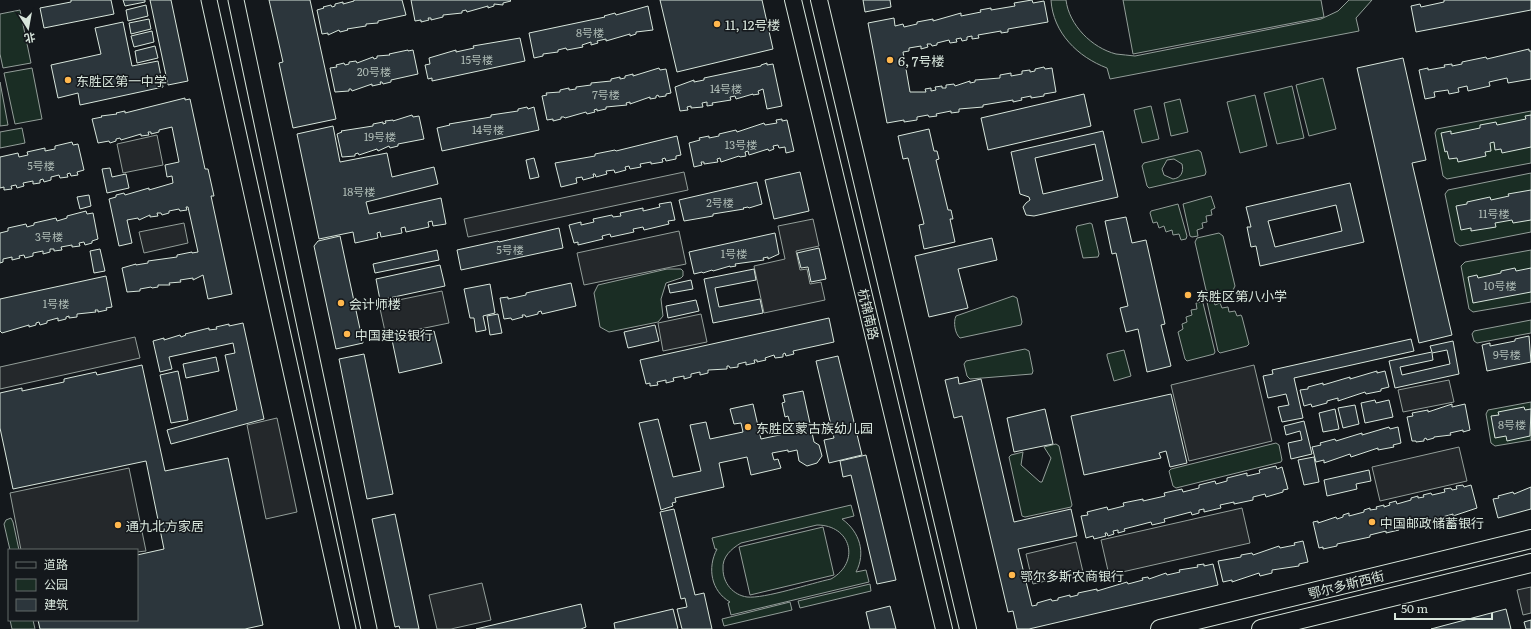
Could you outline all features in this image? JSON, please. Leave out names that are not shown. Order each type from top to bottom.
[{"type":"main road","name":"杭锦南路","points":[[793,0],[944,629]]},
{"type":"main road","name":"杭锦南路","points":[[819,0],[968,629]]},
{"type":"main road","name":"鄂尔多斯西街","points":[[1160,629],[1531,539]]},
{"type":"main road","name":"鄂尔多斯西街","points":[[1261,629],[1531,563]]},
{"type":"street","points":[[209,0],[348,629]]},
{"type":"street","points":[[236,0],[369,629]]},
{"type":"green space","points":[[1051,0],[1066,0],[1068,9],[1077,26],[1090,41],[1098,47],[1116,54],[1135,56],[1321,19],[1338,11],[1349,0],[1372,0],[1356,18],[1359,31],[1110,79],[1107,68],[1086,57],[1077,50],[1062,33],[1053,12]]},
{"type":"green space","points":[[1123,0],[1321,0],[1324,17],[1133,54]]},
{"type":"green space","points":[[20,10],[31,63],[3,68],[0,54],[0,14]]},
{"type":"green space","points":[[32,68],[42,119],[15,124],[4,73]]},
{"type":"green space","points":[[1323,78],[1336,129],[1309,136],[1296,85]]},
{"type":"green space","points":[[0,82],[8,125],[0,126]]},
{"type":"green space","points":[[1292,86],[1304,138],[1277,144],[1264,93]]},
{"type":"green space","points":[[1255,95],[1267,146],[1240,153],[1227,102]]},
{"type":"green space","points":[[1180,99],[1188,132],[1171,136],[1164,103]]},
{"type":"green space","points":[[1151,106],[1159,139],[1142,143],[1134,110]]},
{"type":"green space","points":[[1531,111],[1531,163],[1447,179],[1443,176],[1435,133],[1437,129]]},
{"type":"green space","points":[[22,128],[25,143],[0,148],[0,132]]},
{"type":"green space","points":[[1198,150],[1201,152],[1206,172],[1205,175],[1149,188],[1147,186],[1142,166],[1144,163]],"holes":[[[1174,159],[1182,164],[1183,167],[1180,176],[1173,179],[1164,175],[1162,169],[1167,160]]]},
{"type":"green space","points":[[1531,173],[1531,232],[1460,246],[1455,242],[1445,194],[1448,190]]},
{"type":"green space","points":[[1211,196],[1215,208],[1211,210],[1212,215],[1206,216],[1207,222],[1202,223],[1203,228],[1197,230],[1198,236],[1192,237],[1190,236],[1183,204]]},
{"type":"green space","points":[[1178,204],[1187,236],[1186,239],[1181,240],[1179,234],[1173,235],[1172,230],[1166,232],[1164,226],[1159,228],[1157,222],[1153,223],[1150,213],[1151,211]]},
{"type":"green space","points":[[1090,223],[1092,224],[1099,254],[1098,257],[1083,258],[1076,229],[1077,226]]},
{"type":"green space","points":[[1219,233],[1223,236],[1235,286],[1232,292],[1214,296],[1206,290],[1195,242],[1197,238]]},
{"type":"green space","points":[[1531,250],[1531,302],[1473,312],[1469,309],[1461,266],[1465,262]]},
{"type":"green space","points":[[667,269],[681,269],[683,271],[683,276],[666,283],[661,299],[663,316],[658,322],[609,332],[600,327],[594,293],[598,285]]},
{"type":"green space","points":[[1013,296],[1017,298],[1022,322],[1021,325],[960,338],[958,336],[955,325],[956,316]]},
{"type":"green space","points":[[1213,299],[1215,305],[1220,303],[1222,308],[1228,307],[1229,312],[1235,311],[1237,316],[1241,315],[1249,344],[1247,346],[1220,353],[1218,351],[1207,302],[1208,300]]},
{"type":"green space","points":[[1196,303],[1203,303],[1215,352],[1214,354],[1187,361],[1185,359],[1178,332],[1183,329],[1182,324],[1187,322],[1186,317],[1192,315],[1191,310],[1197,309]]},
{"type":"green space","points":[[1531,320],[1531,333],[1477,343],[1474,341],[1472,334],[1474,331]]},
{"type":"green space","points":[[1025,349],[1029,351],[1033,371],[1032,374],[970,379],[967,376],[964,364],[966,361]]},
{"type":"green space","points":[[1124,350],[1131,376],[1114,381],[1107,354]]},
{"type":"green space","points":[[1531,402],[1531,440],[1495,446],[1491,443],[1486,414],[1488,410]]},
{"type":"green space","points":[[1276,443],[1279,445],[1282,460],[1281,462],[1176,488],[1173,486],[1169,471],[1171,469]]},
{"type":"green space","points":[[1056,444],[1059,446],[1072,505],[1071,507],[1025,517],[1022,516],[1009,457],[1011,455],[1023,452],[1021,465],[1040,482],[1042,482],[1051,458],[1044,447]]},
{"type":"green space","points":[[851,505],[854,516],[842,519],[853,530],[860,543],[861,558],[856,572],[866,570],[869,582],[731,615],[728,603],[730,602],[719,592],[713,578],[712,564],[717,549],[715,549],[712,538]],"holes":[[[817,525],[829,527],[838,531],[844,538],[848,546],[849,554],[846,563],[840,572],[831,579],[765,596],[755,597],[747,597],[737,594],[727,583],[723,574],[724,561],[731,551],[741,543]]]},
{"type":"green space","points":[[11,518],[13,522],[19,549],[10,549],[4,524],[6,520]]},
{"type":"green space","points":[[823,527],[834,575],[750,595],[739,547]]},
{"type":"green space","points":[[870,584],[871,591],[800,608],[798,601]]},
{"type":"green space","points":[[790,602],[792,610],[724,626],[722,619]]},
{"type":"green space","points":[[10,621],[33,621],[35,629],[12,629]]},
{"type":"shaded area","points":[[157,135],[163,165],[123,173],[117,144]]},
{"type":"shaded area","points":[[684,172],[688,190],[468,237],[464,219]]},
{"type":"shaded area","points":[[813,219],[819,246],[796,251],[800,270],[807,269],[810,284],[821,282],[825,300],[764,313],[754,266],[785,259],[778,226]]},
{"type":"shaded area","points":[[184,223],[188,243],[144,253],[139,232]]},
{"type":"shaded area","points":[[679,231],[686,264],[584,285],[577,253]]},
{"type":"shaded area","points":[[442,291],[449,323],[386,336],[379,304]]},
{"type":"shaded area","points":[[701,314],[707,342],[663,351],[658,323]]},
{"type":"shaded area","points":[[135,337],[140,358],[0,389],[0,367]]},
{"type":"shaded area","points":[[1254,365],[1272,441],[1189,461],[1171,385]]},
{"type":"shaded area","points":[[1449,380],[1454,402],[1403,412],[1398,390]]},
{"type":"shaded area","points":[[277,418],[297,512],[266,519],[247,425]]},
{"type":"shaded area","points":[[1459,447],[1467,481],[1380,501],[1372,467]]},
{"type":"shaded area","points":[[129,468],[146,551],[138,552],[138,549],[21,549],[10,493]]},
{"type":"shaded area","points":[[1242,508],[1250,543],[1109,575],[1101,540]]},
{"type":"shaded area","points":[[1076,542],[1083,572],[1033,584],[1026,554]]},
{"type":"shaded area","points":[[482,583],[491,620],[451,629],[437,629],[429,595]]},
{"type":"shaded area","points":[[1531,587],[1531,613],[1523,615],[1517,590]]},
{"type":"building","points":[[71,0],[111,0],[114,14],[44,28],[40,8],[71,2]]},
{"type":"building","points":[[123,0],[145,0],[145,2],[125,6]]},
{"type":"building","points":[[150,0],[171,0],[188,81],[168,85]]},
{"type":"building","points":[[269,0],[310,0],[336,119],[293,128],[279,63],[283,62]]},
{"type":"building","points":[[354,0],[402,0],[406,15],[378,21],[378,23],[366,24],[366,26],[347,29],[348,30],[340,32],[339,30],[328,35],[328,33],[322,34],[317,10],[324,8],[323,7],[331,5],[332,7],[335,6],[335,4],[343,2],[343,4]]},
{"type":"building","points":[[411,0],[511,1],[503,3],[503,5],[494,4],[494,6],[488,8],[488,6],[467,12],[466,10],[462,11],[462,13],[443,15],[443,17],[431,20],[431,18],[428,18],[429,20],[421,22],[421,20],[415,21]]},
{"type":"building","name":"11, 12号楼","points":[[660,0],[762,0],[773,49],[677,72]]},
{"type":"building","points":[[863,0],[890,0],[891,7],[865,12]]},
{"type":"building","name":"6, 7号楼","points":[[1032,0],[1033,3],[1044,1],[1048,22],[1008,29],[1008,32],[1001,33],[1001,31],[978,35],[979,38],[972,39],[972,36],[967,37],[967,40],[962,41],[961,38],[956,39],[957,42],[950,43],[949,40],[932,46],[931,44],[927,44],[928,47],[921,49],[921,46],[909,48],[909,51],[903,52],[910,92],[926,92],[925,89],[931,88],[931,91],[936,90],[935,87],[942,86],[942,88],[946,88],[946,85],[954,84],[955,86],[970,81],[970,83],[975,82],[975,80],[1000,78],[1000,75],[1011,73],[1011,76],[1022,74],[1022,71],[1030,70],[1030,72],[1044,67],[1045,69],[1052,68],[1056,92],[1044,94],[1044,96],[1021,98],[1022,100],[1013,102],[1013,100],[983,105],[983,107],[959,109],[959,112],[951,113],[951,111],[936,114],[937,116],[929,117],[928,115],[917,117],[917,120],[904,122],[904,120],[887,123],[868,23],[894,18],[895,26],[903,24],[904,27],[917,24],[917,22],[933,19],[933,21],[961,13],[961,16],[981,12],[980,10],[991,8],[991,10],[1015,6],[1014,3]]},
{"type":"building","points":[[1444,0],[1531,0],[1531,10],[1416,32],[1411,6],[1420,4],[1421,7],[1444,2]]},
{"type":"building","points":[[146,5],[148,16],[128,21],[126,10]]},
{"type":"building","points":[[648,6],[653,30],[636,32],[636,34],[630,36],[630,34],[606,41],[606,39],[597,41],[598,43],[591,45],[591,42],[582,45],[583,47],[567,50],[566,48],[558,50],[558,52],[543,54],[543,56],[534,58],[529,33],[605,17],[604,16],[615,13],[616,15]]},
{"type":"building","points":[[149,19],[151,29],[131,34],[129,23]]},
{"type":"building","points":[[123,22],[132,66],[158,61],[163,87],[80,105],[78,93],[58,98],[51,65],[101,54],[95,28]]},
{"type":"building","points":[[152,31],[154,42],[134,47],[131,36]]},
{"type":"building","points":[[520,38],[525,61],[432,81],[432,78],[428,79],[425,65],[430,64],[429,58],[456,50],[456,52],[474,48],[473,46]]},
{"type":"building","points":[[155,46],[158,58],[137,63],[135,51]]},
{"type":"building","points":[[1529,49],[1529,51],[1531,51],[1531,79],[1508,83],[1507,78],[1489,82],[1490,86],[1468,91],[1467,86],[1458,88],[1459,92],[1449,94],[1448,90],[1434,92],[1435,97],[1425,99],[1419,70],[1445,67],[1444,65],[1452,64],[1452,66],[1462,64],[1462,62],[1486,57],[1487,59]]},
{"type":"building","points":[[413,50],[418,74],[391,80],[391,82],[383,84],[380,82],[381,84],[372,86],[372,84],[352,91],[349,89],[349,91],[335,92],[330,68],[337,67],[336,65],[344,63],[345,65],[349,64],[349,62],[356,61],[357,63],[373,57],[374,59],[377,58],[377,56],[390,55],[389,54]]},
{"type":"building","points":[[1403,58],[1426,160],[1412,163],[1452,335],[1419,343],[1357,68]]},
{"type":"building","points":[[767,63],[767,65],[773,64],[782,106],[767,109],[763,89],[758,91],[759,94],[753,94],[736,99],[735,96],[730,97],[731,100],[712,103],[713,105],[707,106],[707,102],[702,103],[703,107],[691,108],[691,106],[687,107],[688,110],[680,111],[675,87],[694,80],[694,82],[704,80],[704,78],[761,66]]},
{"type":"building","points":[[659,68],[660,70],[666,69],[671,93],[666,94],[666,96],[659,97],[658,95],[656,98],[650,99],[650,97],[630,104],[630,102],[626,103],[627,105],[606,107],[606,109],[597,111],[597,109],[594,110],[595,112],[587,114],[586,112],[565,118],[561,117],[561,119],[553,121],[553,119],[547,120],[542,96],[547,95],[546,93],[560,92],[560,90],[569,88],[569,90],[576,89],[576,87],[591,85],[591,83],[611,81],[611,79],[620,77],[620,79],[625,78],[625,76],[633,74],[633,76]]},
{"type":"building","points":[[1084,94],[1091,126],[988,150],[981,118]]},
{"type":"building","points":[[185,98],[185,100],[190,99],[205,169],[208,169],[214,196],[211,196],[232,294],[208,299],[203,275],[193,280],[193,278],[180,280],[181,282],[169,283],[170,285],[158,285],[158,287],[127,292],[122,268],[136,264],[148,263],[148,261],[177,257],[177,255],[198,252],[188,207],[186,207],[187,210],[180,211],[179,209],[169,211],[169,213],[162,215],[161,213],[157,213],[158,216],[150,217],[150,215],[139,220],[138,218],[127,220],[132,243],[119,246],[109,199],[124,193],[125,195],[173,183],[172,176],[167,177],[165,165],[179,162],[172,127],[159,130],[159,132],[151,134],[151,132],[148,132],[149,135],[141,136],[141,134],[121,140],[120,138],[116,139],[116,141],[110,143],[109,141],[98,143],[92,119],[125,111],[125,113]]},
{"type":"building","points":[[527,107],[528,109],[534,107],[539,130],[442,151],[437,128],[450,125],[449,124],[491,117],[491,115],[518,111],[518,109]]},
{"type":"building","points":[[412,115],[413,117],[419,116],[424,139],[398,144],[398,146],[390,148],[389,146],[378,151],[377,149],[359,155],[358,153],[355,154],[355,156],[342,157],[337,134],[342,132],[341,131],[373,126],[373,124],[383,122],[383,124],[386,123],[385,121],[393,121]]},
{"type":"building","points":[[1531,115],[1531,147],[1502,153],[1501,149],[1495,150],[1494,142],[1490,143],[1491,151],[1485,152],[1486,156],[1458,162],[1457,158],[1449,159],[1447,151],[1445,152],[1441,133],[1451,131],[1451,134],[1480,128],[1480,125],[1496,122],[1497,125],[1526,119],[1525,116]]},
{"type":"building","points":[[782,119],[782,121],[787,120],[794,151],[786,153],[785,147],[779,148],[778,145],[773,146],[774,149],[769,151],[768,149],[749,155],[748,151],[745,152],[746,156],[739,156],[721,162],[720,158],[717,159],[718,162],[704,164],[704,162],[701,162],[702,165],[694,167],[689,143],[700,140],[699,138],[719,136],[719,134],[736,130],[737,132],[764,123],[765,125],[777,123],[776,120]]},
{"type":"building","points":[[333,126],[340,162],[387,153],[392,177],[434,167],[438,184],[366,202],[369,214],[441,198],[446,224],[433,226],[432,221],[428,222],[429,227],[406,232],[405,227],[401,228],[402,233],[381,237],[380,232],[377,233],[378,238],[355,243],[353,232],[319,239],[297,134]]},
{"type":"building","points":[[929,129],[934,151],[937,151],[939,159],[936,160],[948,210],[951,210],[953,219],[950,219],[955,242],[924,249],[919,225],[924,224],[908,158],[903,159],[898,136]]},
{"type":"building","points":[[1103,131],[1118,197],[1034,216],[1026,215],[1023,207],[1030,200],[1029,197],[1020,194],[1011,152]],"holes":[[[1095,144],[1103,180],[1043,194],[1035,158]]]},
{"type":"building","points":[[677,136],[681,155],[676,156],[676,159],[666,161],[665,158],[662,159],[663,162],[640,164],[641,167],[630,169],[629,166],[625,167],[626,170],[615,173],[614,170],[606,171],[607,174],[596,177],[595,174],[593,174],[594,177],[583,180],[582,177],[576,178],[577,183],[561,187],[555,163],[595,156],[595,154],[616,151]]},
{"type":"building","points":[[72,142],[73,145],[78,144],[84,170],[77,172],[78,175],[71,176],[70,173],[67,174],[68,177],[60,178],[59,175],[51,177],[51,180],[44,182],[43,179],[40,180],[40,183],[33,184],[33,181],[23,183],[24,186],[17,188],[16,185],[11,186],[12,189],[4,190],[4,187],[0,188],[0,157],[18,153],[19,157],[28,155],[27,152],[45,148],[45,151],[55,149],[55,146]]},
{"type":"building","points":[[534,158],[539,177],[530,179],[526,160]]},
{"type":"building","points":[[110,168],[112,177],[126,174],[129,188],[107,193],[102,169]]},
{"type":"building","points":[[800,172],[809,211],[774,219],[765,180]]},
{"type":"building","points":[[757,182],[762,204],[749,208],[713,214],[713,216],[684,221],[679,200]]},
{"type":"building","points":[[1350,183],[1364,242],[1260,266],[1256,246],[1251,247],[1247,227],[1251,227],[1246,207]],"holes":[[[1336,205],[1342,231],[1275,247],[1268,221]]]},
{"type":"building","points":[[1531,190],[1531,220],[1513,223],[1512,220],[1495,223],[1496,227],[1471,231],[1471,228],[1461,230],[1456,206],[1490,197],[1491,200],[1509,196],[1508,194]]},
{"type":"building","points":[[89,195],[91,206],[80,209],[77,197]]},
{"type":"building","points":[[671,202],[675,220],[668,221],[669,224],[644,230],[643,227],[633,229],[634,232],[611,237],[610,234],[602,236],[603,239],[578,245],[578,242],[574,243],[569,225],[581,222],[581,225],[594,222],[593,219],[612,215],[613,217],[621,216],[620,213],[643,208],[643,211],[660,207],[659,204]]},
{"type":"building","points":[[86,211],[87,214],[93,213],[98,239],[92,241],[92,243],[85,245],[84,242],[79,243],[80,246],[72,247],[72,245],[61,247],[62,250],[54,251],[54,249],[50,249],[50,252],[43,254],[43,251],[33,253],[33,256],[25,258],[24,255],[19,256],[20,258],[12,260],[12,257],[3,259],[3,262],[0,263],[0,233],[8,231],[8,228],[26,224],[27,227],[34,225],[34,223],[56,218],[57,221],[67,218],[67,216]]},
{"type":"building","points":[[1126,217],[1132,243],[1146,240],[1165,324],[1161,325],[1171,366],[1147,372],[1138,329],[1126,332],[1120,308],[1128,306],[1116,253],[1112,254],[1105,221]]},
{"type":"building","points":[[559,228],[563,248],[461,270],[457,250]]},
{"type":"building","points":[[775,233],[779,254],[768,259],[768,257],[763,258],[764,260],[735,264],[736,266],[694,274],[689,252]]},
{"type":"building","name":"会计师楼","points":[[340,236],[363,343],[336,349],[314,246],[318,241]]},
{"type":"building","points":[[992,238],[997,260],[958,269],[968,308],[929,317],[915,256]]},
{"type":"building","points":[[819,248],[826,279],[811,282],[808,267],[801,268],[797,253]]},
{"type":"building","points":[[100,249],[105,271],[94,273],[90,251]]},
{"type":"building","points":[[437,250],[439,260],[375,273],[373,264]]},
{"type":"building","points":[[440,265],[445,286],[380,300],[376,279]]},
{"type":"building","points":[[1515,268],[1516,271],[1531,268],[1531,292],[1473,303],[1468,277],[1477,275],[1478,278]]},
{"type":"building","points":[[754,269],[756,280],[715,288],[719,307],[760,299],[763,313],[713,323],[704,279]]},
{"type":"building","points":[[106,276],[112,307],[106,308],[107,310],[98,312],[98,310],[95,310],[96,312],[77,314],[77,317],[69,318],[69,316],[66,317],[66,319],[58,321],[58,318],[40,325],[39,322],[36,323],[36,325],[29,327],[29,325],[2,333],[0,331],[0,299]]},
{"type":"building","points":[[691,280],[693,289],[670,293],[668,285]]},
{"type":"building","points":[[571,283],[576,306],[542,314],[541,311],[538,312],[538,314],[526,317],[525,315],[522,315],[523,317],[512,320],[511,318],[504,319],[500,298],[508,297],[508,299],[526,295],[526,293]]},
{"type":"building","points":[[490,284],[495,313],[483,316],[486,330],[476,332],[474,318],[470,318],[464,289]]},
{"type":"building","points":[[696,300],[699,311],[668,318],[666,306]]},
{"type":"building","points":[[498,314],[502,333],[490,335],[487,316]]},
{"type":"building","points":[[829,318],[834,342],[793,351],[794,354],[786,356],[785,353],[783,354],[783,357],[775,358],[774,355],[765,358],[766,360],[757,362],[757,360],[754,360],[755,363],[746,365],[746,362],[738,364],[738,367],[730,368],[727,366],[727,369],[708,370],[708,373],[700,375],[700,372],[691,374],[691,377],[684,379],[684,376],[673,378],[674,381],[666,383],[666,380],[657,382],[658,385],[650,386],[650,383],[646,384],[640,360]]},
{"type":"building","points":[[243,323],[264,419],[171,444],[167,430],[237,410],[225,355],[235,353],[233,343],[169,357],[172,369],[160,372],[153,341],[164,338],[164,340],[180,335],[181,337],[186,335],[185,334],[209,328],[209,330],[217,329],[216,327],[229,324],[229,326]]},
{"type":"building","points":[[655,325],[659,341],[628,348],[624,332]]},
{"type":"building","points":[[434,331],[442,363],[399,373],[392,340]]},
{"type":"building","points":[[1529,336],[1531,362],[1487,371],[1482,345],[1490,343],[1490,346],[1515,341],[1515,339]]},
{"type":"building","points":[[1411,339],[1414,351],[1294,378],[1303,418],[1282,422],[1278,407],[1289,405],[1286,394],[1268,398],[1263,376],[1273,374],[1272,370]]},
{"type":"building","points":[[1453,341],[1459,374],[1395,388],[1389,361],[1432,352],[1430,346]],"holes":[[[1447,350],[1450,364],[1402,375],[1400,367],[1433,360],[1432,353]]]},
{"type":"building","points":[[364,354],[393,494],[367,499],[339,359]]},
{"type":"building","points":[[838,356],[862,455],[829,463],[824,440],[834,438],[816,361]]},
{"type":"building","points":[[216,357],[219,371],[186,378],[183,364]]},
{"type":"building","points":[[142,365],[165,471],[228,458],[263,625],[245,629],[40,629],[38,621],[138,621],[138,555],[164,549],[146,461],[13,489],[0,428],[0,393],[22,388],[22,391],[64,382],[64,379],[96,372],[97,375]]},
{"type":"building","points":[[178,371],[188,420],[171,423],[160,375]]},
{"type":"building","points":[[1377,371],[1377,373],[1385,371],[1389,387],[1381,389],[1381,391],[1366,394],[1365,392],[1338,401],[1338,398],[1312,407],[1311,404],[1304,406],[1300,390],[1350,377],[1350,379]]},
{"type":"building","points":[[958,377],[959,384],[981,379],[1014,522],[1071,509],[1077,536],[1018,549],[1032,606],[1051,599],[1052,601],[1058,600],[1058,598],[1070,595],[1070,597],[1078,595],[1078,593],[1097,589],[1097,591],[1127,582],[1128,584],[1143,580],[1142,578],[1148,577],[1149,579],[1166,573],[1167,575],[1180,572],[1179,570],[1198,567],[1197,565],[1204,564],[1204,566],[1213,564],[1218,585],[1029,629],[1017,629],[1013,611],[1008,612],[962,416],[954,418],[945,380]]},
{"type":"building","points":[[803,391],[814,442],[819,445],[822,456],[817,463],[807,466],[799,461],[797,450],[788,452],[788,450],[772,453],[774,460],[778,459],[781,468],[751,475],[747,457],[719,463],[724,487],[675,498],[676,502],[672,503],[673,506],[661,510],[639,423],[658,419],[673,477],[701,471],[690,425],[706,422],[710,439],[743,432],[741,423],[734,424],[730,409],[753,404],[761,439],[784,434],[790,423],[788,416],[785,417],[782,403],[785,402],[783,395]]},
{"type":"building","points":[[1171,394],[1187,463],[1170,467],[1166,451],[1159,453],[1161,458],[1084,475],[1071,416]]},
{"type":"building","points":[[1375,400],[1376,403],[1389,400],[1393,417],[1365,423],[1361,403]]},
{"type":"building","points":[[1452,404],[1452,407],[1465,404],[1470,430],[1450,433],[1451,435],[1434,437],[1427,440],[1426,438],[1424,441],[1412,441],[1407,417],[1413,416],[1412,413],[1428,410],[1428,412]]},
{"type":"building","points":[[1355,405],[1359,424],[1343,428],[1338,408]]},
{"type":"building","points":[[1524,407],[1525,410],[1531,409],[1530,436],[1507,441],[1506,436],[1495,438],[1491,416],[1499,415],[1498,412]]},
{"type":"building","points":[[1045,409],[1053,444],[1014,452],[1007,418]]},
{"type":"building","points":[[1335,409],[1339,429],[1323,432],[1319,413]]},
{"type":"building","points":[[1304,421],[1312,454],[1291,459],[1288,443],[1302,440],[1300,431],[1286,435],[1284,426]]},
{"type":"building","points":[[1389,427],[1390,429],[1398,427],[1401,443],[1393,445],[1394,447],[1378,450],[1378,448],[1351,457],[1350,454],[1324,463],[1324,460],[1316,462],[1312,447],[1321,445],[1320,443],[1335,439],[1336,441],[1362,433],[1362,435]]},
{"type":"building","points":[[866,455],[896,580],[877,584],[851,475],[843,477],[840,461]]},
{"type":"building","points":[[1314,457],[1319,482],[1304,485],[1298,460]]},
{"type":"building","points":[[1276,466],[1277,469],[1282,467],[1288,489],[1283,490],[1283,492],[1266,497],[1265,494],[1253,497],[1253,500],[1234,504],[1234,502],[1220,505],[1221,508],[1204,512],[1204,509],[1199,510],[1199,513],[1192,515],[1191,512],[1164,519],[1165,522],[1152,525],[1151,522],[1124,529],[1125,531],[1118,533],[1118,530],[1113,531],[1114,534],[1108,536],[1107,533],[1105,533],[1106,536],[1094,539],[1093,536],[1086,538],[1081,516],[1088,515],[1087,512],[1107,507],[1108,510],[1124,506],[1123,503],[1143,499],[1143,501],[1165,496],[1164,493],[1182,489],[1183,492],[1199,488],[1199,485],[1215,481],[1216,484],[1227,481],[1227,478],[1247,473],[1247,476],[1260,473],[1259,470]]},
{"type":"building","points":[[1369,470],[1371,481],[1356,484],[1357,489],[1327,496],[1324,480]]},
{"type":"building","points":[[1463,485],[1464,487],[1471,485],[1477,508],[1453,516],[1453,514],[1432,520],[1432,522],[1420,525],[1420,523],[1398,528],[1399,530],[1386,533],[1386,531],[1370,535],[1370,537],[1337,544],[1337,546],[1323,549],[1323,547],[1319,548],[1313,522],[1318,521],[1318,523],[1336,517],[1337,519],[1349,513],[1349,516],[1364,512],[1364,510],[1370,508],[1370,510],[1377,509],[1376,507],[1384,505],[1384,507],[1390,505],[1389,503],[1396,501],[1397,504],[1411,500],[1411,498],[1418,496],[1418,498],[1424,497],[1423,495],[1431,493],[1432,495],[1445,492],[1444,489],[1457,489],[1456,486]]},
{"type":"building","points":[[1531,487],[1531,509],[1498,518],[1493,499],[1513,492],[1514,494]]},
{"type":"building","points":[[674,509],[695,595],[704,593],[712,629],[682,629],[677,609],[687,607],[685,598],[681,599],[660,512]]},
{"type":"building","points":[[395,514],[419,629],[400,629],[399,626],[395,627],[372,519]]},
{"type":"building","points":[[1303,541],[1308,562],[1299,564],[1299,566],[1272,570],[1272,573],[1260,576],[1259,573],[1232,582],[1232,580],[1223,582],[1218,561],[1241,557],[1241,555],[1252,553],[1253,555],[1279,546],[1280,548],[1295,545],[1294,543]]},
{"type":"building","points":[[581,604],[586,627],[581,629],[476,629]]},
{"type":"building","points":[[890,606],[896,629],[870,629],[866,612]]},
{"type":"building","points":[[673,609],[678,629],[615,629],[614,623]]},
{"type":"building","points":[[1506,609],[1511,629],[1431,629]]},
{"type":"building","points":[[1531,620],[1531,629],[1526,629],[1524,622]]},
{"type":"place","name":"11, 12号楼","points":[[717,24]]},
{"type":"place","name":"6, 7号楼","points":[[890,60]]},
{"type":"place","name":"东胜区第一中学","points":[[68,80]]},
{"type":"place","name":"东胜区第八小学","points":[[1188,295]]},
{"type":"place","name":"会计师楼","points":[[341,303]]},
{"type":"place","name":"中国建设银行","points":[[347,334]]},
{"type":"place","name":"东胜区蒙古族幼儿园","points":[[748,427]]},
{"type":"place","name":"中国邮政储蓄银行","points":[[1372,522]]},
{"type":"place","name":"通九北方家居","points":[[118,525]]},
{"type":"place","name":"鄂尔多斯农商银行","points":[[1012,575]]}]
